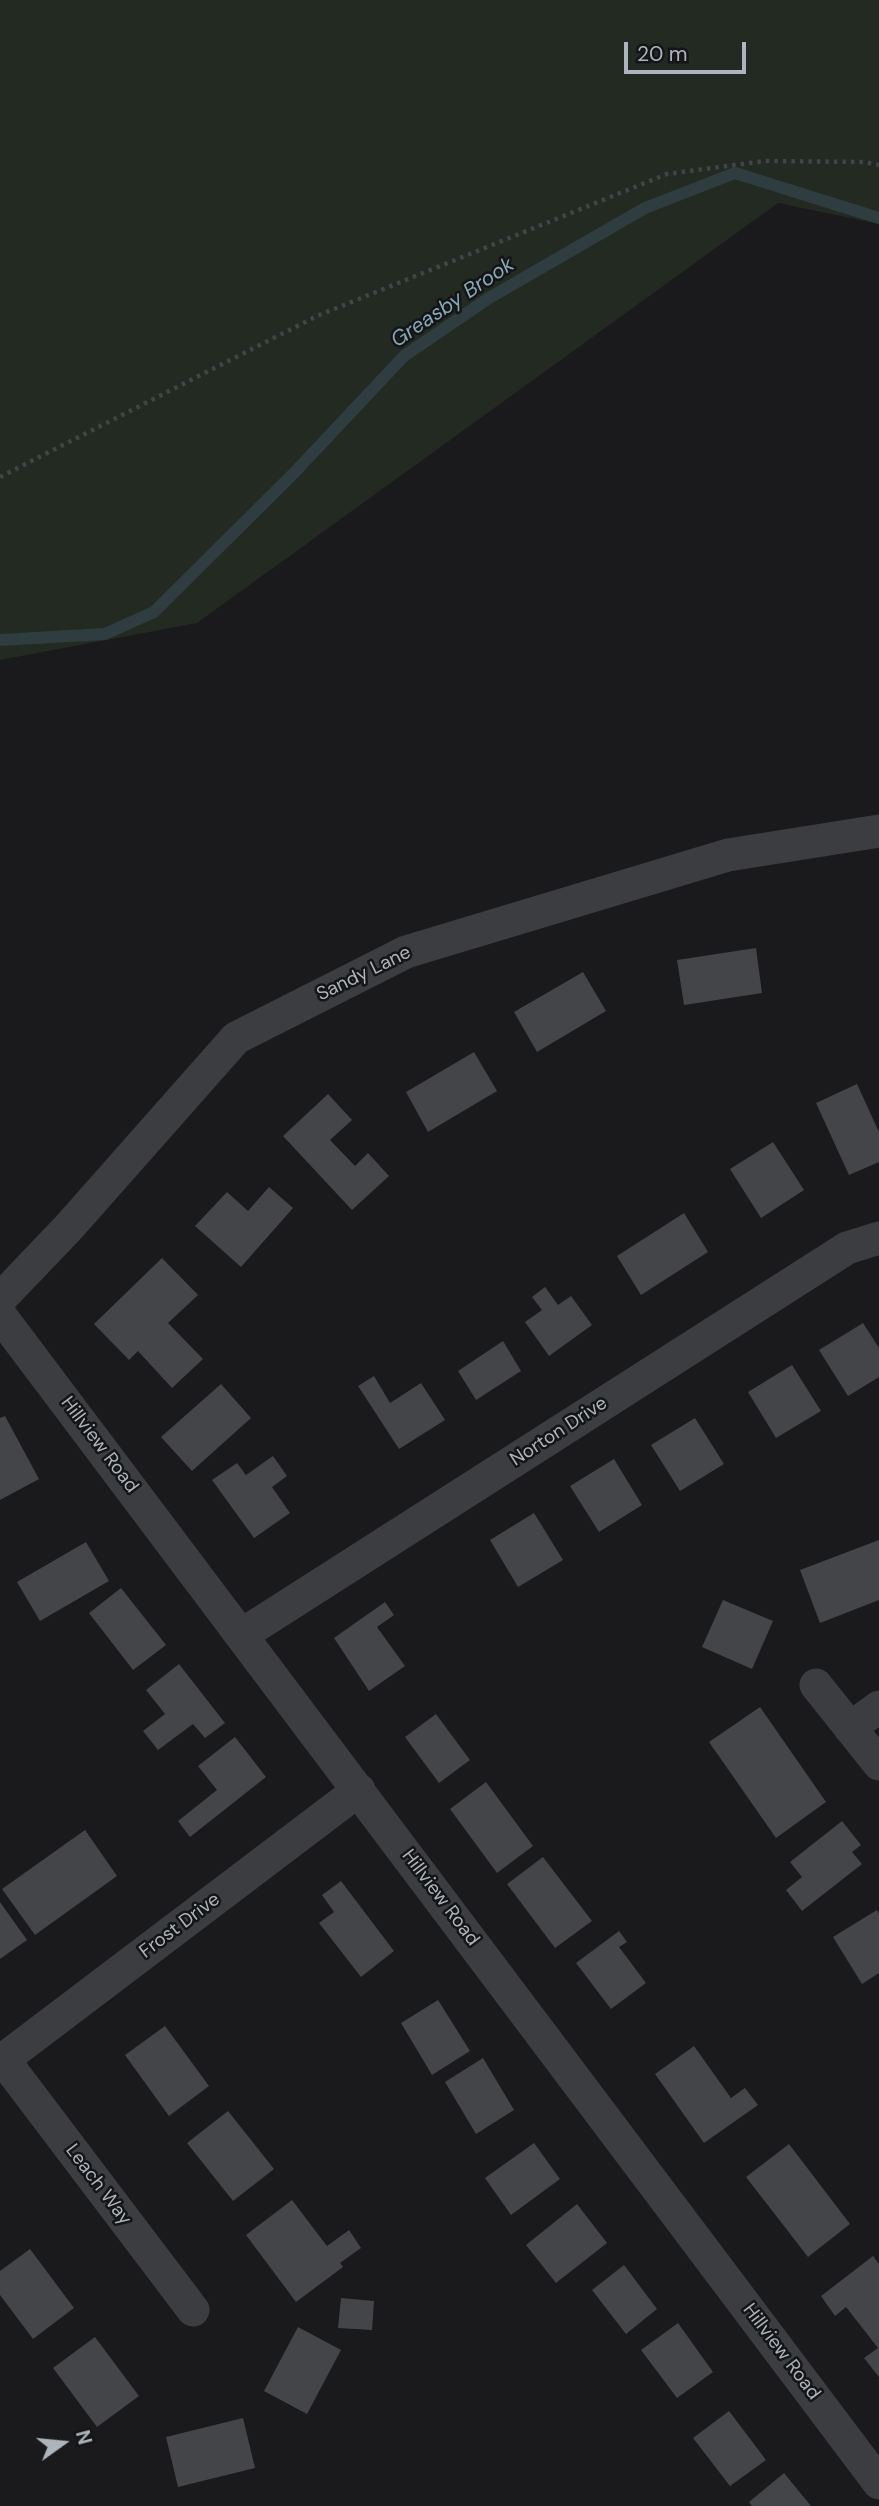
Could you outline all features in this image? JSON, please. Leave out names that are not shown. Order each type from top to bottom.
[{"type":"street","name":"Sandy Lane","points":[[0,1299],[78,1217],[236,1038],[406,952],[728,855],[879,831]]},
{"type":"street","name":"Norton Drive","points":[[243,1634],[847,1248],[879,1238]]},
{"type":"street","name":"Hillview Road","points":[[0,1315],[243,1634],[879,2483]]},
{"type":"street","points":[[816,1685],[879,1765]]},
{"type":"street","points":[[850,1728],[879,1707]]},
{"type":"street","name":"Frost Drive","points":[[1,2060],[359,1790]]},
{"type":"street","name":"Leach Way","points":[[1,2060],[192,2311]]},
{"type":"path","points":[[0,477],[317,316],[667,174],[765,161],[864,162],[879,165]]},
{"type":"shaded area","points":[[0,0],[879,0],[879,224],[778,203],[197,623],[0,660]]},
{"type":"building","points":[[756,948],[762,993],[684,1005],[677,960]]},
{"type":"building","points":[[583,972],[606,1011],[537,1052],[514,1012]]},
{"type":"building","points":[[474,1052],[497,1091],[428,1132],[406,1092]]},
{"type":"building","points":[[857,1084],[879,1132],[879,1162],[849,1175],[816,1103]]},
{"type":"building","points":[[328,1094],[352,1120],[330,1140],[355,1166],[368,1153],[389,1176],[352,1210],[283,1136]]},
{"type":"building","points":[[773,1142],[804,1190],[761,1218],[730,1169]]},
{"type":"building","points":[[269,1187],[293,1208],[241,1267],[195,1226],[227,1192],[248,1211]]},
{"type":"building","points":[[684,1213],[708,1252],[641,1295],[617,1256]]},
{"type":"building","points":[[162,1258],[198,1295],[168,1323],[203,1359],[172,1388],[138,1351],[129,1360],[94,1324]]},
{"type":"building","points":[[545,1287],[558,1305],[571,1296],[592,1325],[549,1356],[525,1322],[542,1310],[532,1297]]},
{"type":"building","points":[[863,1323],[879,1348],[879,1377],[848,1396],[819,1350]]},
{"type":"building","points":[[503,1341],[521,1371],[476,1400],[458,1371]]},
{"type":"building","points":[[792,1365],[821,1411],[776,1438],[748,1392]]},
{"type":"building","points":[[374,1376],[390,1403],[421,1383],[445,1420],[399,1449],[358,1386]]},
{"type":"building","points":[[221,1384],[251,1418],[192,1471],[161,1437]]},
{"type":"building","points":[[5,1416],[39,1479],[0,1500],[0,1418]]},
{"type":"building","points":[[695,1418],[724,1464],[680,1491],[651,1445]]},
{"type":"building","points":[[273,1456],[287,1476],[272,1487],[290,1513],[254,1538],[212,1480],[237,1463],[246,1475]]},
{"type":"building","points":[[614,1459],[642,1505],[599,1532],[570,1486]]},
{"type":"building","points":[[534,1513],[563,1560],[518,1587],[490,1540]]},
{"type":"building","points":[[879,1540],[879,1600],[820,1623],[800,1570]]},
{"type":"building","points":[[86,1542],[109,1581],[40,1621],[17,1582]]},
{"type":"building","points":[[121,1588],[166,1645],[133,1670],[89,1613]]},
{"type":"building","points":[[723,1600],[773,1621],[752,1669],[702,1647]]},
{"type":"building","points":[[385,1602],[394,1615],[377,1627],[405,1666],[369,1691],[334,1638]]},
{"type":"building","points":[[179,1664],[225,1723],[205,1738],[193,1724],[158,1750],[143,1731],[165,1714],[146,1690]]},
{"type":"building","points":[[760,1707],[826,1802],[776,1838],[709,1742]]},
{"type":"building","points":[[436,1714],[470,1760],[439,1783],[405,1737]]},
{"type":"building","points":[[235,1737],[266,1777],[190,1837],[178,1821],[217,1790],[198,1766]]},
{"type":"building","points":[[486,1782],[533,1846],[497,1873],[450,1809]]},
{"type":"building","points":[[842,1821],[861,1845],[852,1852],[862,1864],[802,1911],[786,1890],[802,1877],[790,1862]]},
{"type":"building","points":[[85,1830],[117,1876],[35,1935],[2,1889]]},
{"type":"building","points":[[543,1857],[592,1921],[555,1948],[507,1884]]},
{"type":"building","points":[[341,1881],[394,1951],[361,1977],[319,1923],[334,1912],[322,1895]]},
{"type":"building","points":[[0,1902],[27,1940],[0,1959]]},
{"type":"building","points":[[877,1910],[879,1973],[862,1984],[833,1937]]},
{"type":"building","points":[[619,1931],[627,1942],[619,1947],[646,1983],[611,2009],[576,1963]]},
{"type":"building","points":[[438,2000],[470,2051],[432,2075],[401,2023]]},
{"type":"building","points":[[165,2026],[209,2086],[169,2116],[125,2055]]},
{"type":"building","points":[[694,2046],[731,2098],[745,2088],[758,2105],[704,2143],[655,2074]]},
{"type":"building","points":[[483,2058],[514,2110],[476,2134],[445,2082]]},
{"type":"building","points":[[228,2111],[274,2169],[233,2201],[187,2143]]},
{"type":"building","points":[[534,2143],[560,2179],[511,2215],[485,2178]]},
{"type":"building","points":[[789,2144],[850,2224],[808,2257],[746,2177]]},
{"type":"building","points":[[292,2200],[327,2246],[349,2230],[361,2248],[340,2263],[343,2267],[296,2302],[246,2235]]},
{"type":"building","points":[[577,2204],[607,2243],[556,2283],[526,2245]]},
{"type":"building","points":[[30,2249],[74,2308],[33,2339],[0,2295],[0,2271]]},
{"type":"building","points":[[873,2256],[879,2264],[879,2377],[864,2358],[878,2348],[846,2307],[835,2316],[821,2296]]},
{"type":"building","points":[[624,2265],[657,2309],[626,2334],[592,2290]]},
{"type":"building","points":[[341,2298],[374,2301],[372,2330],[338,2328]]},
{"type":"building","points":[[678,2323],[713,2372],[677,2398],[641,2350]]},
{"type":"building","points":[[298,2327],[341,2350],[307,2414],[264,2391]]},
{"type":"building","points":[[95,2337],[139,2396],[97,2427],[53,2368]]},
{"type":"building","points":[[729,2411],[766,2460],[730,2486],[693,2438]]},
{"type":"building","points":[[243,2418],[255,2468],[178,2487],[166,2437]]},
{"type":"building","points":[[784,2473],[811,2506],[752,2506],[749,2502]]},
{"type":"waterway","name":"Greasby Brook","points":[[0,640],[105,634],[154,612],[294,473],[404,356],[489,298],[645,208],[735,173],[879,218]]}]
